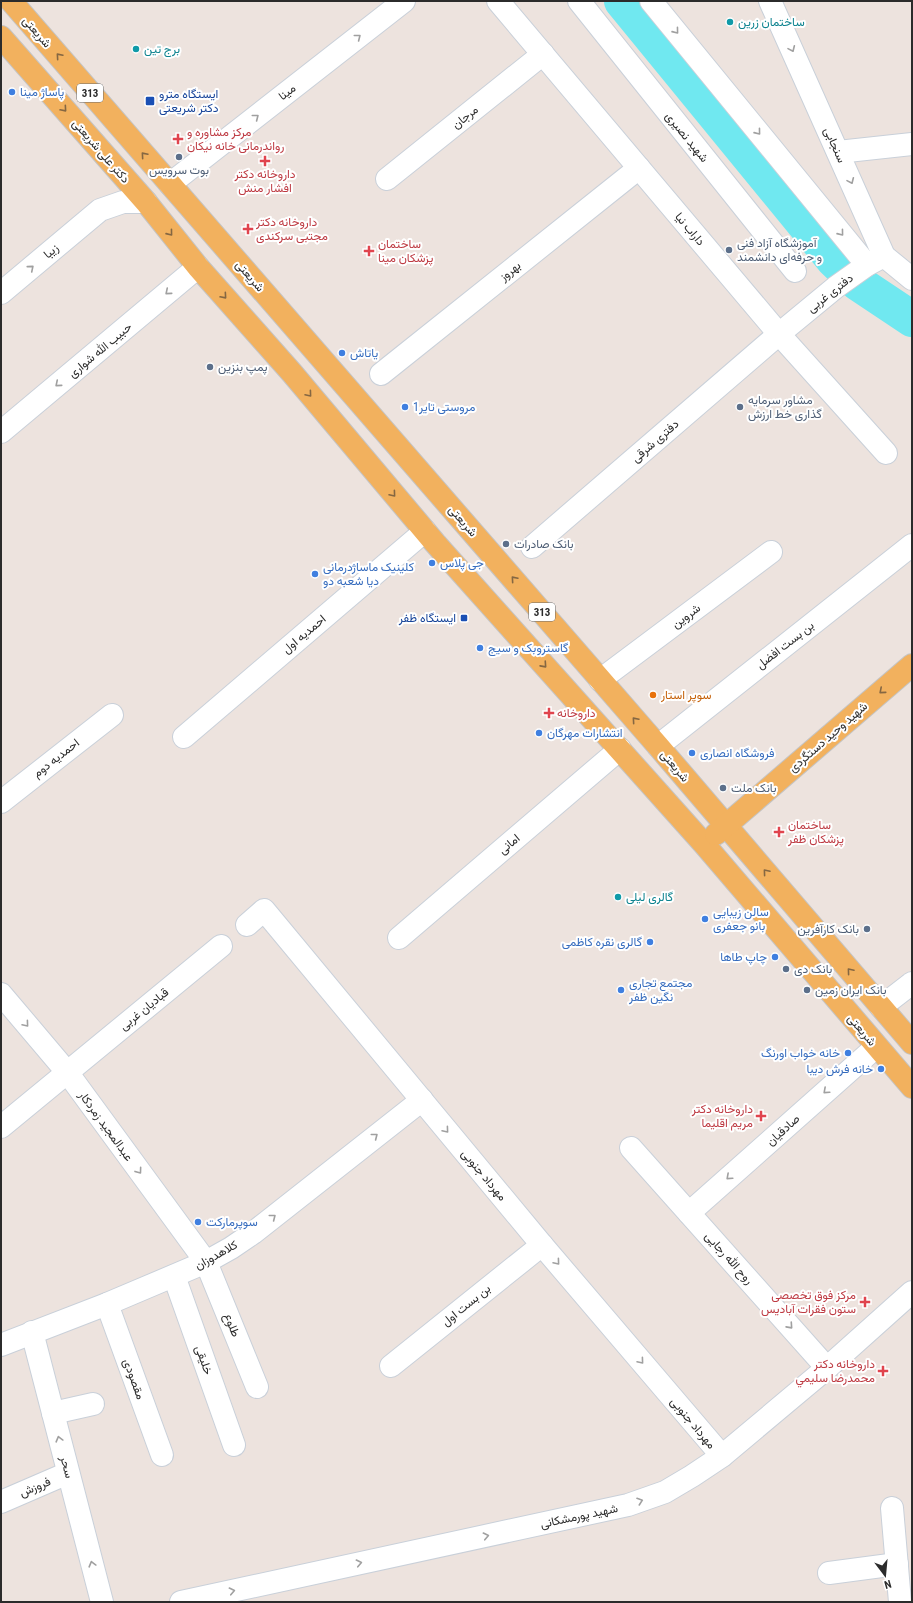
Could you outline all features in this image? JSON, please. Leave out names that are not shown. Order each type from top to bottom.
[{"type":"main road","name":"شریعتی","points":[[11,1],[658,746],[881,1008],[912,1042]]},
{"type":"main road","name":"دکتر علی شریعتی","points":[[1,37],[146,202],[198,267]]},
{"type":"main road","name":"شریعتی","points":[[198,267],[297,379],[425,531],[704,844],[876,1047],[912,1087]]},
{"type":"main road","points":[[507,623],[533,602]]},
{"type":"main road","name":"شهید وحید دستگردی","points":[[704,844],[912,665]]},
{"type":"main road","points":[[708,804],[730,805],[764,792]]},
{"type":"street","name":"مینا","points":[[170,184],[404,1]]},
{"type":"street","name":"داراب نیا","points":[[498,1],[778,334],[886,453]]},
{"type":"street","name":"شهید نصیری","points":[[579,1],[795,272]]},
{"type":"street","points":[[651,1],[875,260]]},
{"type":"street","name":"سنجابی","points":[[770,1],[838,152],[875,260],[912,279]]},
{"type":"street","name":"مرجان","points":[[387,179],[543,54]]},
{"type":"street","points":[[838,152],[912,144]]},
{"type":"street","name":"بهروز","points":[[381,374],[639,168]]},
{"type":"street","name":"زیبا","points":[[1,293],[100,210],[123,202],[146,202]]},
{"type":"street","name":"دفتری غربی","points":[[778,334],[836,287],[875,260]]},
{"type":"street","name":"حبیب الله شواری","points":[[1,432],[198,267]]},
{"type":"street","name":"دفتری شرقی","points":[[532,547],[778,334]]},
{"type":"street","name":"احمدیه اول","points":[[184,737],[425,531]]},
{"type":"street","name":"بن بست افضل","points":[[658,746],[912,545]]},
{"type":"street","name":"شروین","points":[[600,680],[771,552]]},
{"type":"street","name":"احمدیه دوم","points":[[1,802],[112,715]]},
{"type":"street","name":"امانی","points":[[398,938],[620,749]]},
{"type":"street","name":"مهرداد جنوبی","points":[[247,925],[264,910],[542,1245],[722,1456]]},
{"type":"street","name":"قبادیان غربی","points":[[1,1127],[221,946]]},
{"type":"street","points":[[881,1008],[912,983]]},
{"type":"street","name":"عبدالمجید زمردکار","points":[[1,994],[66,1072],[206,1262]]},
{"type":"street","name":"صادقیان","points":[[689,1213],[876,1047]]},
{"type":"street","name":"کلاهدوزان","points":[[1,1345],[174,1276],[206,1262],[231,1248],[253,1233],[422,1100]]},
{"type":"street","name":"روح الله رجایی","points":[[631,1148],[827,1368]]},
{"type":"street","name":"بن بست اول","points":[[391,1366],[542,1245]]},
{"type":"street","name":"طلوع","points":[[206,1262],[257,1387]]},
{"type":"street","name":"خلیقی","points":[[174,1276],[234,1445]]},
{"type":"street","name":"شهید پورمشکانی","points":[[180,1602],[628,1505],[665,1492],[722,1456],[827,1368],[912,1292]]},
{"type":"street","name":"مقصودی","points":[[107,1304],[162,1455]]},
{"type":"street","name":"سحر","points":[[32,1332],[102,1602]]},
{"type":"street","points":[[53,1412],[93,1404]]},
{"type":"street","name":"فروزش","points":[[1,1502],[68,1473]]},
{"type":"street","points":[[892,1508],[900,1602]]},
{"type":"street","points":[[829,1573],[897,1564]]},
{"type":"waterway","points":[[622,1],[834,260],[858,283],[912,319]]},
{"type":"place","name":"ساختمان زرین","points":[[730,22]]},
{"type":"place","name":"برج تین","points":[[136,49]]},
{"type":"place","name":"پاساژ مینا","points":[[12,92]]},
{"type":"place","name":"ایستگاه مترو دکتر شریعتی","points":[[150,101]]},
{"type":"place","name":"مرکز مشاوره و رواندرمانی خانه نیکان","points":[[178,139]]},
{"type":"place","name":"بوت سرویس","points":[[179,157]]},
{"type":"place","name":"داروخانه دکتر افشار منش","points":[[265,161]]},
{"type":"place","name":"داروخانه دکتر مجتبی سرکندی","points":[[248,229]]},
{"type":"place","name":"آموزشگاه آزاد فنی و حرفه‌ای دانشمند","points":[[729,250]]},
{"type":"place","name":"ساختمان پزشكان مينا","points":[[369,251]]},
{"type":"place","name":"یاتاش","points":[[342,353]]},
{"type":"place","name":"پمپ بنزین","points":[[210,367]]},
{"type":"place","name":"مروستی تایر1","points":[[405,407]]},
{"type":"place","name":"مشاور سرمایه‌ گذاری خط ارزش","points":[[740,407]]},
{"type":"place","name":"بانک صادرات","points":[[506,544]]},
{"type":"place","name":"جی پلاس","points":[[432,563]]},
{"type":"place","name":"کلینیک ماساژدرمانی دیا شعبه دو","points":[[315,574]]},
{"type":"place","name":"ایستگاه ظفر","points":[[464,618]]},
{"type":"place","name":"گاستروبک و سیج","points":[[480,648]]},
{"type":"place","name":"سوپر استار","points":[[653,695]]},
{"type":"place","name":"داروخانه","points":[[549,713]]},
{"type":"place","name":"انتشارات مهرگان","points":[[539,733]]},
{"type":"place","name":"فروشگاه انصاری","points":[[692,753]]},
{"type":"place","name":"بانک ملت","points":[[723,788]]},
{"type":"place","name":"ساختمان پزشکان ظفر","points":[[779,832]]},
{"type":"place","name":"گالری لیلی","points":[[618,897]]},
{"type":"place","name":"سالن زیبایی بانو جعفری","points":[[705,919]]},
{"type":"place","name":"بانک کارآفرین","points":[[867,929]]},
{"type":"place","name":"گالری نقره کاظمی","points":[[650,942]]},
{"type":"place","name":"چاپ طاها","points":[[775,957]]},
{"type":"place","name":"بانک دی","points":[[786,969]]},
{"type":"place","name":"مجتمع تجاری نگین ظفر","points":[[621,990]]},
{"type":"place","name":"بانک ایران زمین","points":[[807,990]]},
{"type":"place","name":"خانه خواب اورنگ","points":[[848,1053]]},
{"type":"place","name":"خانه فرش دیبا","points":[[881,1069]]},
{"type":"place","name":"داروخانه دکتر مریم اقلیما","points":[[761,1116]]},
{"type":"place","name":"سوپرمارکت","points":[[198,1222]]},
{"type":"place","name":"مرکز فوق تخصصی ستون فقرات آبادیس","points":[[865,1302]]},
{"type":"place","name":"داروخانه دكتر محمدرضا سليمي","points":[[883,1371]]}]
